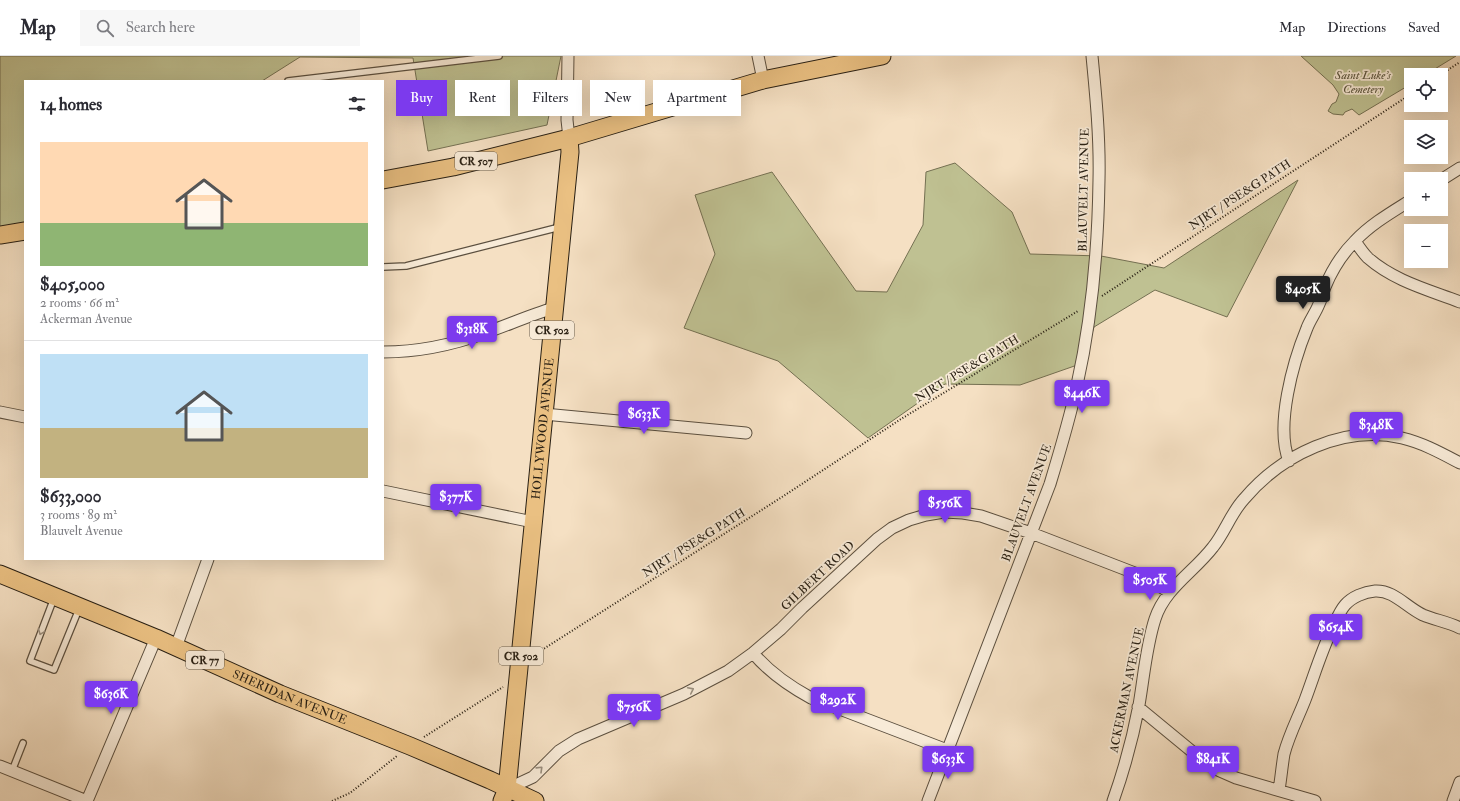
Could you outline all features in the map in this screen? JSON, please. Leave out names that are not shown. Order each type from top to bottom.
[{"type":"main road","points":[[569,138],[763,80],[882,56]]},
{"type":"main road","name":"CR 507","points":[[384,180],[453,167],[569,138]]},
{"type":"main road","name":"HOLLYWOOD AVENUE","points":[[505,795],[563,227],[570,152],[569,138]]},
{"type":"main road","points":[[0,235],[24,231]]},
{"type":"main road","name":"SHERIDAN AVENUE","points":[[0,574],[156,638],[280,694],[490,780],[505,795],[535,801]]},
{"type":"street","name":"HOLLYWOOD AVENUE","points":[[568,56],[567,120],[569,138]]},
{"type":"street","points":[[758,56],[763,80]]},
{"type":"street","name":"BLAUVELT AVENUE","points":[[928,801],[1050,484],[1065,435],[1077,384],[1091,304],[1098,231],[1098,127],[1092,56]]},
{"type":"street","points":[[1448,176],[1460,168]]},
{"type":"street","points":[[1289,461],[1285,451],[1284,440],[1286,407],[1290,379],[1298,352],[1332,272],[1354,241],[1370,227],[1404,205]]},
{"type":"street","points":[[1354,241],[1367,257],[1398,278],[1460,302]]},
{"type":"street","points":[[384,352],[402,352],[432,348],[458,342],[554,308]]},
{"type":"street","points":[[0,412],[24,417]]},
{"type":"street","points":[[544,414],[746,433]]},
{"type":"street","name":"ACKERMAN AVENUE","points":[[1113,801],[1127,755],[1155,619],[1169,592],[1213,547],[1242,500],[1252,489],[1269,474],[1298,455],[1316,446],[1341,438],[1362,435],[1381,435],[1402,438],[1422,444],[1460,463]]},
{"type":"street","points":[[384,491],[533,522]]},
{"type":"street","name":"GILBERT ROAD","points":[[505,795],[532,777],[559,751],[578,739],[701,686],[753,653],[878,539],[892,528],[909,520],[944,512],[981,516],[1031,533],[1145,577],[1169,592]]},
{"type":"street","points":[[176,647],[208,560]]},
{"type":"street","points":[[1280,790],[1284,755],[1290,734],[1324,647],[1341,611],[1346,604],[1354,597],[1364,593],[1375,591],[1386,593],[1396,597],[1412,609],[1424,615],[1460,628]]},
{"type":"street","points":[[0,766],[87,801],[156,638]]},
{"type":"street","points":[[753,653],[776,676],[811,698],[947,750]]},
{"type":"street","points":[[1138,707],[1206,763],[1220,771],[1236,778],[1316,801]]},
{"type":"street","points":[[1453,801],[1460,782]]},
{"type":"lane","points":[[296,80],[499,56]]},
{"type":"lane","points":[[384,267],[406,266],[563,227]]},
{"type":"lane","points":[[55,596],[30,660],[54,670],[80,607]]},
{"type":"lane","points":[[12,771],[23,743]]},
{"type":"path","points":[[1448,70],[1460,62]]},
{"type":"path","name":"NJRT / PSE&G PATH","points":[[531,657],[782,498],[901,419],[1091,304],[1404,99]]},
{"type":"path","points":[[419,740],[508,683]]},
{"type":"path","points":[[332,801],[350,793],[401,752]]},
{"type":"green space","points":[[0,56],[561,56],[556,80],[518,80],[518,116],[549,116],[547,125],[428,151],[422,116],[447,116],[447,80],[417,80],[413,58],[300,57],[264,80],[24,80],[24,225],[0,229]]},
{"type":"green space","name":"Saint Luke's Cemetery","points":[[1301,56],[1456,56],[1436,68],[1404,68],[1404,88],[1359,115],[1352,109],[1345,112],[1343,115],[1333,114],[1328,111],[1332,104],[1336,102],[1339,94],[1333,85]]},
{"type":"green space","points":[[955,163],[1012,212],[1030,254],[1101,256],[1164,268],[1298,180],[1227,317],[1155,290],[1094,327],[1083,363],[1020,385],[945,384],[868,438],[778,361],[684,328],[715,254],[695,195],[772,172],[856,291],[887,292],[923,225],[926,172]]}]
